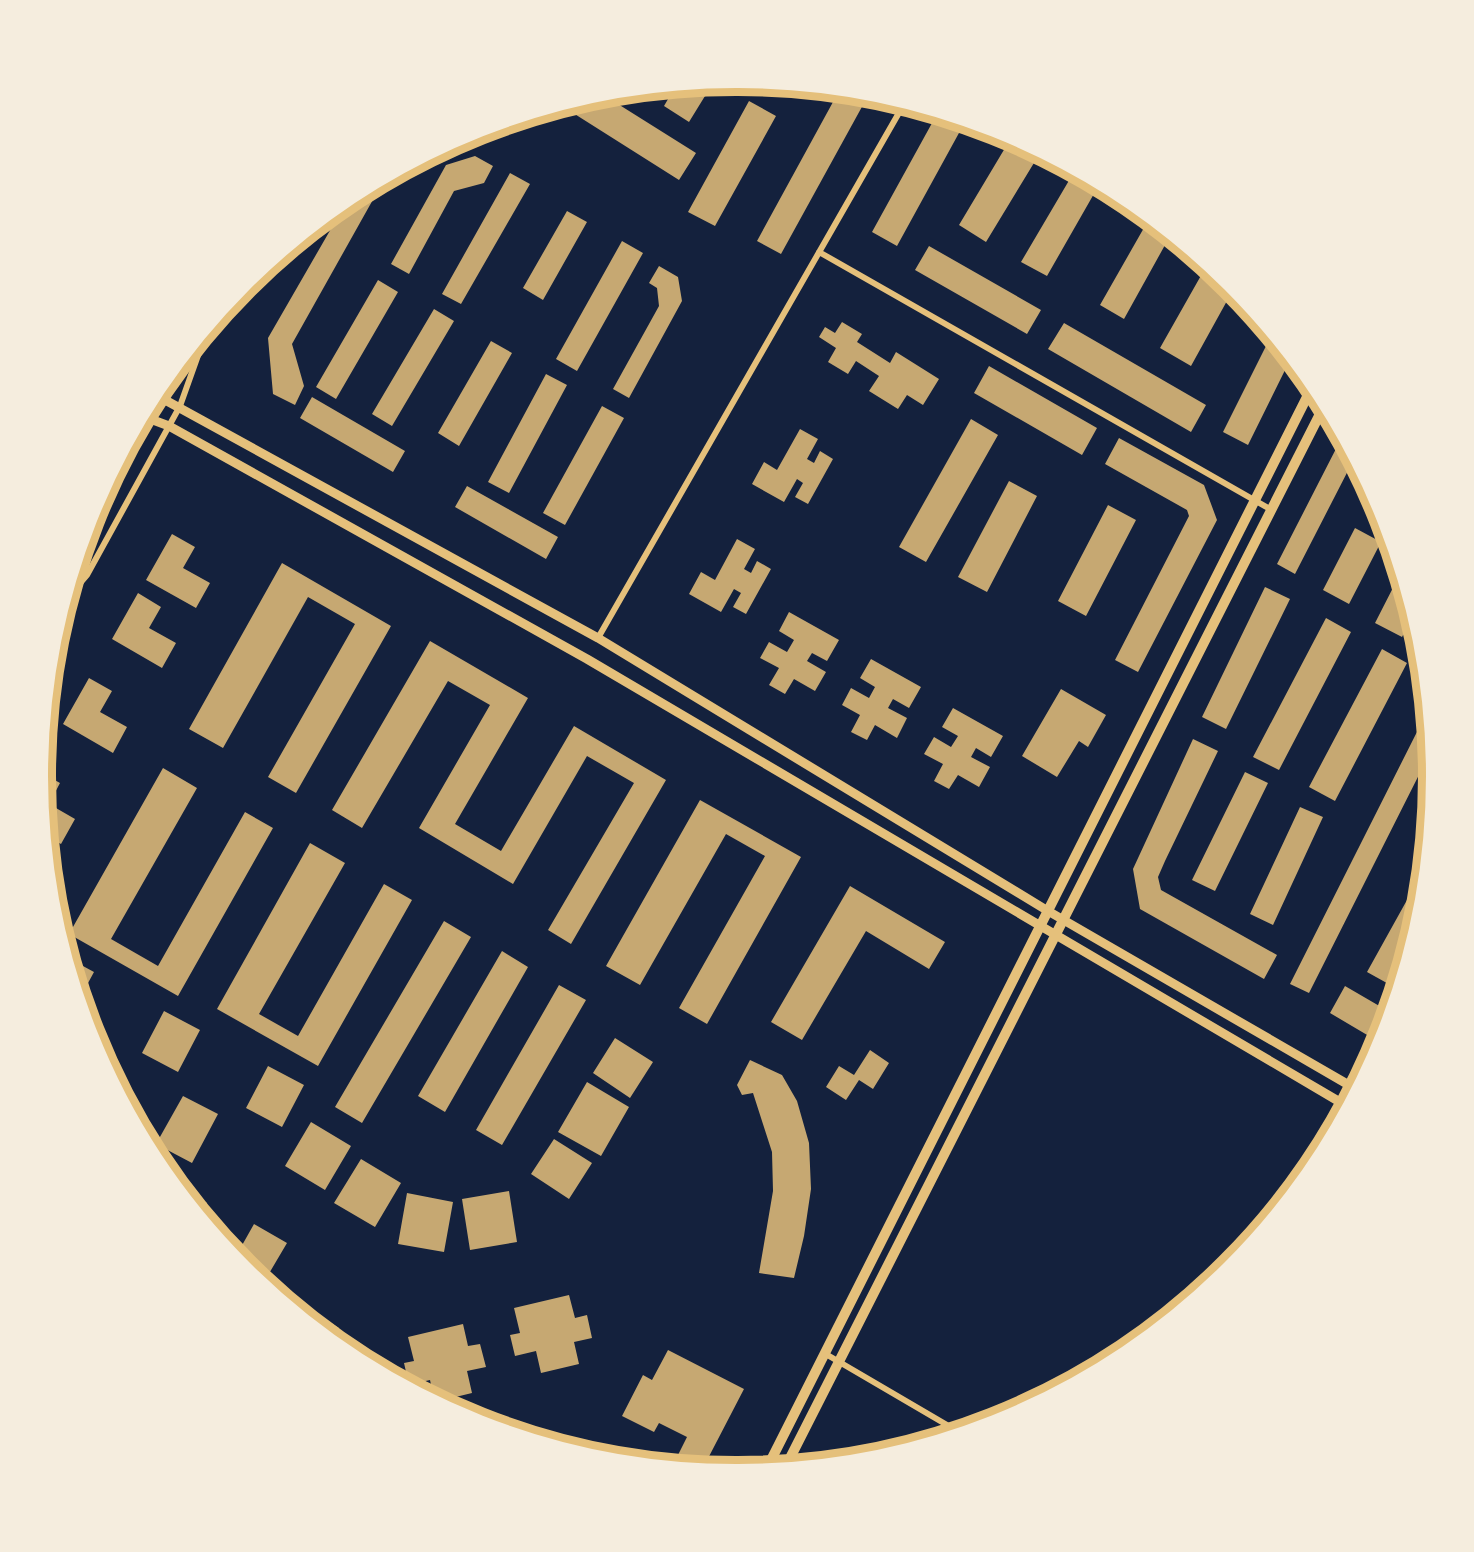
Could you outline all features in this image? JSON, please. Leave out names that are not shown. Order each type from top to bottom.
[{"type":"main road","points":[[771,1459],[1307,397]]},
{"type":"main road","points":[[790,1458],[1319,416]]},
{"type":"street","points":[[598,638],[900,112]]},
{"type":"street","points":[[819,252],[1270,509]]},
{"type":"street","points":[[81,582],[180,406],[199,353]]},
{"type":"street","points":[[166,399],[598,638],[1048,911],[1348,1085]]},
{"type":"street","points":[[153,420],[169,426],[587,659],[1339,1101]]},
{"type":"street","points":[[824,1353],[949,1426]]},
{"type":"building","points":[[707,93],[689,122],[664,106],[670,95]]},
{"type":"building","points":[[835,99],[864,104],[781,254],[757,241]]},
{"type":"building","points":[[749,101],[776,116],[715,226],[688,212]]},
{"type":"building","points":[[616,103],[696,153],[679,180],[572,112]]},
{"type":"building","points":[[933,121],[961,129],[897,246],[872,232]]},
{"type":"building","points":[[1006,147],[1036,160],[986,242],[959,225]]},
{"type":"building","points":[[475,156],[493,166],[484,183],[454,191],[409,274],[391,264],[446,165]]},
{"type":"building","points":[[510,173],[530,184],[461,304],[442,294]]},
{"type":"building","points":[[1070,178],[1095,193],[1047,276],[1021,262]]},
{"type":"building","points":[[375,195],[292,344],[304,386],[295,405],[273,394],[268,338],[334,223]]},
{"type":"building","points":[[567,211],[587,222],[543,300],[523,288]]},
{"type":"building","points":[[1145,226],[1166,243],[1124,319],[1100,305]]},
{"type":"building","points":[[622,241],[643,253],[577,371],[556,359]]},
{"type":"building","points":[[929,246],[1041,310],[1027,334],[915,270]]},
{"type":"building","points":[[659,266],[678,277],[682,301],[629,398],[613,389],[659,306],[657,288],[649,283]]},
{"type":"building","points":[[1202,274],[1228,299],[1191,366],[1160,348]]},
{"type":"building","points":[[378,280],[398,292],[336,399],[316,387]]},
{"type":"building","points":[[434,309],[454,321],[392,426],[372,414]]},
{"type":"building","points":[[842,322],[862,334],[857,342],[890,363],[896,352],[939,379],[923,405],[907,395],[898,409],[869,391],[879,376],[856,361],[848,374],[828,362],[836,348],[819,337],[825,327],[835,333]]},
{"type":"building","points":[[1064,323],[1206,405],[1191,432],[1048,349]]},
{"type":"building","points":[[491,341],[512,353],[459,446],[438,433]]},
{"type":"building","points":[[1267,344],[1286,368],[1248,445],[1223,432]]},
{"type":"building","points":[[989,366],[1097,428],[1082,455],[974,393]]},
{"type":"building","points":[[546,374],[567,385],[509,493],[488,482]]},
{"type":"building","points":[[312,397],[405,451],[393,472],[300,418]]},
{"type":"building","points":[[602,406],[624,418],[565,525],[543,513]]},
{"type":"building","points":[[971,419],[998,435],[926,562],[899,547]]},
{"type":"building","points":[[800,429],[818,439],[807,459],[814,463],[820,451],[833,459],[808,504],[795,497],[803,483],[797,479],[784,502],[752,484],[764,462],[777,470]]},
{"type":"building","points":[[1119,438],[1204,485],[1217,520],[1138,672],[1115,660],[1189,516],[1187,510],[1105,464]]},
{"type":"building","points":[[1337,447],[1349,469],[1295,574],[1277,564]]},
{"type":"building","points":[[1009,481],[1037,496],[987,592],[958,577]]},
{"type":"building","points":[[467,486],[558,537],[546,559],[455,507]]},
{"type":"building","points":[[1108,505],[1136,520],[1086,616],[1058,601]]},
{"type":"building","points":[[1355,528],[1379,541],[1380,543],[1349,604],[1323,590]]},
{"type":"building","points":[[172,534],[195,547],[183,568],[210,583],[196,608],[146,580]]},
{"type":"building","points":[[737,539],[755,549],[744,569],[751,573],[757,561],[771,569],[746,614],[733,607],[741,593],[734,589],[721,612],[689,594],[701,572],[715,580]]},
{"type":"building","points":[[282,563],[391,626],[296,793],[268,777],[355,624],[308,597],[223,748],[189,729]]},
{"type":"building","points":[[1394,586],[1405,631],[1402,637],[1375,623]]},
{"type":"building","points":[[1265,587],[1290,599],[1226,729],[1202,717]]},
{"type":"building","points":[[138,593],[161,607],[149,628],[176,643],[162,668],[112,639]]},
{"type":"building","points":[[789,612],[839,640],[827,661],[812,653],[807,661],[826,672],[815,691],[794,679],[785,694],[769,685],[779,668],[760,658],[769,642],[787,652],[794,640],[779,631]]},
{"type":"building","points":[[1326,618],[1351,632],[1279,770],[1253,757]]},
{"type":"building","points":[[430,641],[528,698],[455,824],[501,851],[574,726],[666,780],[571,944],[548,930],[634,783],[587,756],[513,884],[419,828],[490,705],[448,681],[362,828],[332,810]]},
{"type":"building","points":[[1382,649],[1407,663],[1335,801],[1309,787]]},
{"type":"building","points":[[871,659],[921,687],[909,708],[893,699],[888,708],[907,718],[897,738],[875,725],[867,740],[851,732],[860,715],[842,705],[851,688],[869,698],[875,687],[860,678]]},
{"type":"building","points":[[89,678],[112,691],[100,712],[127,727],[113,753],[63,724]]},
{"type":"building","points":[[1061,689],[1106,715],[1088,747],[1079,741],[1057,777],[1022,756]]},
{"type":"building","points":[[953,708],[1003,736],[991,757],[976,748],[971,757],[990,767],[979,787],[958,775],[949,789],[934,781],[943,764],[924,754],[934,737],[951,747],[958,736],[942,727]]},
{"type":"building","points":[[1420,727],[1422,769],[1309,993],[1290,984]]},
{"type":"building","points":[[1193,739],[1218,751],[1158,877],[1161,890],[1277,955],[1264,979],[1140,909],[1133,869]]},
{"type":"building","points":[[163,768],[197,788],[111,939],[158,966],[245,812],[273,828],[178,996],[72,936],[71,931]]},
{"type":"building","points":[[1245,772],[1268,783],[1215,891],[1192,880]]},
{"type":"building","points":[[52,779],[60,783],[53,797]]},
{"type":"building","points":[[700,800],[801,857],[707,1024],[679,1008],[765,856],[726,834],[640,985],[606,966]]},
{"type":"building","points":[[53,807],[75,819],[61,844],[56,841]]},
{"type":"building","points":[[1300,807],[1323,817],[1273,925],[1250,914]]},
{"type":"building","points":[[310,843],[345,863],[259,1014],[298,1036],[384,884],[412,900],[318,1066],[217,1009]]},
{"type":"building","points":[[850,886],[945,942],[929,969],[866,931],[802,1040],[771,1022]]},
{"type":"building","points":[[1411,893],[1389,984],[1367,972]]},
{"type":"building","points":[[444,921],[471,937],[362,1123],[335,1107]]},
{"type":"building","points":[[502,951],[528,967],[445,1112],[418,1096]]},
{"type":"building","points":[[79,964],[94,972],[86,987]]},
{"type":"building","points":[[559,985],[586,1000],[502,1145],[476,1130]]},
{"type":"building","points":[[1345,986],[1381,1007],[1370,1036],[1330,1013]]},
{"type":"building","points":[[164,1011],[200,1030],[178,1072],[142,1053]]},
{"type":"building","points":[[615,1038],[653,1062],[630,1098],[593,1073]]},
{"type":"building","points":[[870,1050],[889,1063],[873,1089],[859,1080],[846,1100],[826,1087],[839,1066],[854,1075]]},
{"type":"building","points":[[750,1060],[782,1075],[797,1101],[809,1143],[811,1189],[804,1236],[794,1278],[759,1273],[773,1191],[772,1152],[753,1093],[742,1095],[737,1085]]},
{"type":"building","points":[[268,1066],[304,1085],[282,1127],[246,1108]]},
{"type":"building","points":[[587,1082],[629,1107],[601,1156],[558,1132]]},
{"type":"building","points":[[183,1096],[218,1114],[192,1163],[163,1148],[158,1140]]},
{"type":"building","points":[[311,1122],[351,1146],[325,1190],[285,1166]]},
{"type":"building","points":[[554,1139],[592,1163],[569,1199],[531,1174]]},
{"type":"building","points":[[361,1159],[401,1183],[375,1227],[334,1203]]},
{"type":"building","points":[[509,1191],[517,1242],[470,1250],[462,1199]]},
{"type":"building","points":[[407,1193],[453,1202],[444,1252],[398,1244]]},
{"type":"building","points":[[254,1224],[287,1243],[268,1274],[241,1247]]},
{"type":"building","points":[[569,1295],[575,1318],[587,1315],[592,1338],[574,1342],[579,1364],[541,1373],[536,1351],[515,1356],[510,1335],[520,1333],[514,1308]]},
{"type":"building","points":[[311,1312],[339,1328],[337,1331],[320,1319]]},
{"type":"building","points":[[463,1324],[468,1346],[480,1344],[486,1367],[467,1371],[472,1393],[452,1398],[432,1389],[430,1380],[420,1382],[407,1375],[404,1363],[414,1361],[408,1337]]},
{"type":"building","points":[[668,1350],[744,1389],[707,1459],[684,1458],[678,1455],[687,1437],[659,1423],[654,1432],[622,1416],[643,1375],[652,1380]]}]
